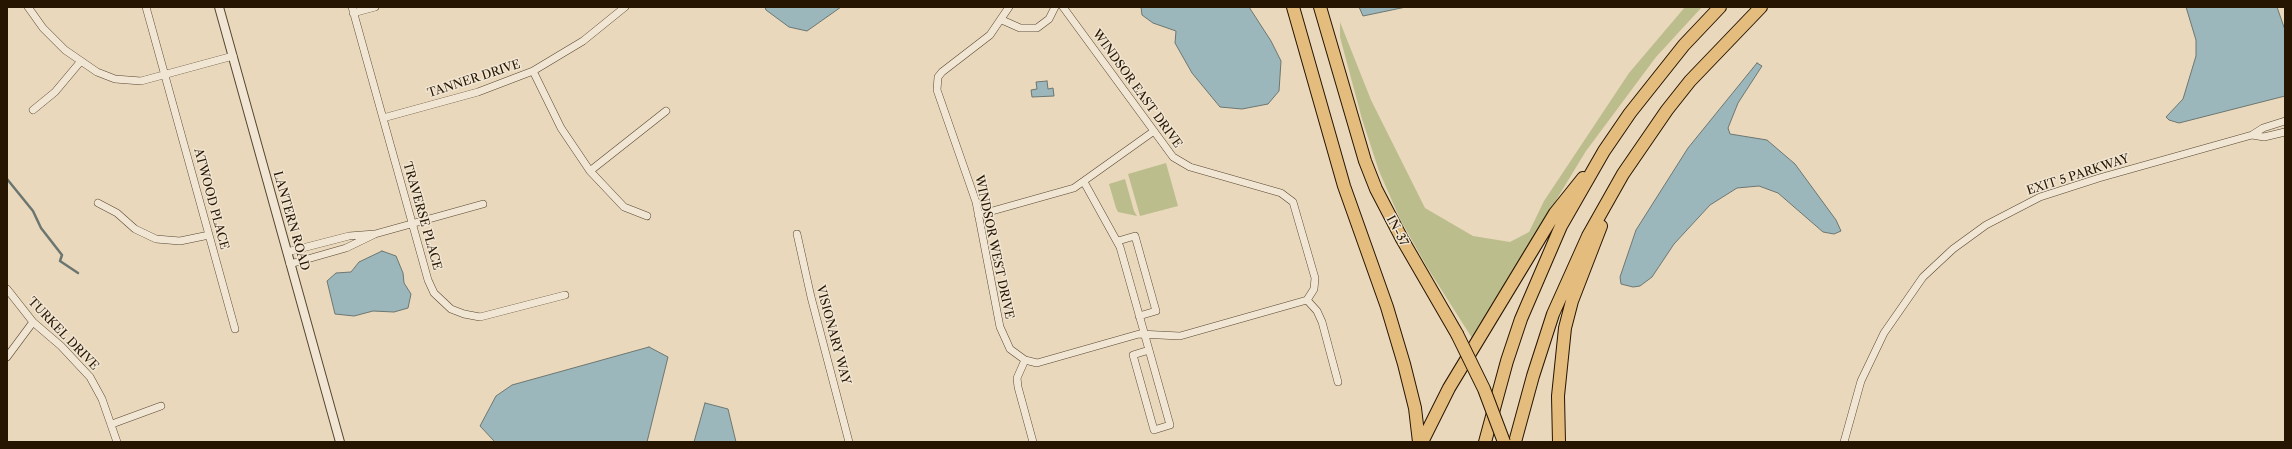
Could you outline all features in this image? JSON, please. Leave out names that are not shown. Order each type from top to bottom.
[{"type":"highway","points":[[1293,7],[1344,186],[1387,307],[1404,364],[1415,408],[1419,442]]},
{"type":"highway","name":"IN-37","points":[[1320,7],[1365,161],[1376,189],[1402,239],[1457,334],[1484,389],[1504,442]]},
{"type":"highway","points":[[1485,442],[1507,361],[1537,278],[1561,226],[1598,161],[1655,79],[1720,7]]},
{"type":"highway","points":[[1515,442],[1546,332],[1570,274],[1588,236],[1635,156],[1667,110],[1704,66],[1761,7]]},
{"type":"highway","points":[[1559,442],[1559,378],[1565,328],[1572,301],[1610,204],[1704,66]]},
{"type":"highway","points":[[1422,442],[1449,388],[1555,213],[1571,190],[1598,161]]},
{"type":"street","points":[[28,7],[51,36],[80,61],[106,76],[125,81],[141,81],[232,56]]},
{"type":"street","name":"ATWOOD PLACE","points":[[146,7],[235,329]]},
{"type":"street","name":"LANTERN ROAD","points":[[219,7],[340,442]]},
{"type":"street","points":[[352,10],[375,7]]},
{"type":"street","name":"TANNER DRIVE","points":[[383,118],[478,92],[533,71],[583,41],[625,7]]},
{"type":"street","name":"WINDSOR WEST DRIVE","points":[[1009,7],[1002,20],[990,35],[942,72],[937,83],[939,99],[970,180],[1000,327],[1010,348],[1025,360]]},
{"type":"street","points":[[1002,20],[1020,28],[1037,28],[1048,19],[1055,7]]},
{"type":"street","name":"WINDSOR EAST DRIVE","points":[[1063,7],[1173,157],[1181,163],[1281,193],[1293,202],[1315,278],[1314,289],[1307,300]]},
{"type":"street","name":"TRAVERSE PLACE","points":[[352,10],[431,288],[441,301],[456,312],[472,316],[488,316],[565,295]]},
{"type":"street","points":[[33,110],[55,92],[80,61]]},
{"type":"street","points":[[533,71],[561,128],[590,171],[624,207],[647,216]]},
{"type":"street","points":[[590,171],[666,111]]},
{"type":"street","points":[[2252,136],[2263,128],[2285,121]]},
{"type":"street","points":[[978,215],[1068,191],[1084,182],[1154,131]]},
{"type":"street","points":[[2252,136],[2264,137],[2285,132]]},
{"type":"street","name":"EXIT 5 PARKWAY","points":[[1844,442],[1860,381],[1884,333],[1923,276],[1953,249],[1986,225],[2040,197],[2100,178],[2252,136]]},
{"type":"street","points":[[1084,182],[1118,241],[1149,350],[1170,425],[1154,430],[1133,354],[1149,350]]},
{"type":"street","points":[[98,203],[117,213],[135,229],[156,239],[180,241],[209,235]]},
{"type":"street","points":[[290,264],[346,248],[375,234],[483,204]]},
{"type":"street","points":[[287,252],[349,236],[375,234]]},
{"type":"street","name":"VISIONARY WAY","points":[[797,234],[812,304],[849,442]]},
{"type":"street","points":[[1118,241],[1135,236],[1156,311],[1139,316]]},
{"type":"street","name":"TURKEL DRIVE","points":[[7,288],[33,322],[61,346],[90,377],[112,424],[117,442]]},
{"type":"street","points":[[1033,442],[1018,387],[1017,378],[1025,360],[1037,363],[1144,334],[1180,336],[1307,300],[1317,311],[1322,322],[1338,382]]},
{"type":"street","points":[[7,357],[33,322]]},
{"type":"street","points":[[112,424],[161,406]]},
{"type":"green space","points":[[1685,7],[1702,7],[1656,57],[1586,151],[1472,338],[1427,267],[1400,219],[1379,171],[1362,119],[1340,37],[1340,22],[1371,100],[1425,208],[1473,236],[1510,242],[1529,232],[1544,201],[1629,73]]},
{"type":"green space","points":[[1166,163],[1178,206],[1140,216],[1128,174]]},
{"type":"green space","points":[[1125,179],[1134,211],[1137,216],[1118,212],[1116,208],[1109,184]]},
{"type":"water","points":[[765,7],[841,7],[807,31],[789,27],[766,10]]},
{"type":"water","points":[[1141,7],[1249,7],[1271,41],[1281,61],[1279,91],[1268,104],[1242,109],[1220,107],[1192,73],[1175,43],[1176,31],[1153,23],[1142,15]]},
{"type":"water","points":[[1359,7],[1406,7],[1363,16]]},
{"type":"water","points":[[2186,7],[2277,7],[2285,30],[2285,96],[2179,123],[2169,120],[2166,117],[2183,99],[2196,56],[2196,40]]},
{"type":"water","points":[[1757,63],[1762,66],[1738,103],[1728,128],[1730,134],[1767,140],[1795,164],[1836,220],[1841,231],[1834,234],[1823,232],[1778,193],[1759,186],[1737,188],[1710,205],[1674,244],[1652,277],[1640,286],[1633,287],[1621,284],[1620,277],[1636,230],[1688,148]]},
{"type":"water","points":[[1047,81],[1048,89],[1053,88],[1054,96],[1032,97],[1031,90],[1037,89],[1036,82]]},
{"type":"water","points":[[382,251],[396,256],[403,273],[404,283],[411,294],[408,308],[394,312],[373,311],[354,316],[335,314],[327,281],[336,273],[351,272],[359,262]]},
{"type":"water","points":[[649,347],[668,357],[647,442],[495,442],[480,426],[496,396],[512,385]]},
{"type":"water","points":[[705,403],[728,409],[736,442],[694,442]]},
{"type":"waterway","points":[[7,179],[33,211],[41,228],[62,255],[60,261],[78,273]]}]
